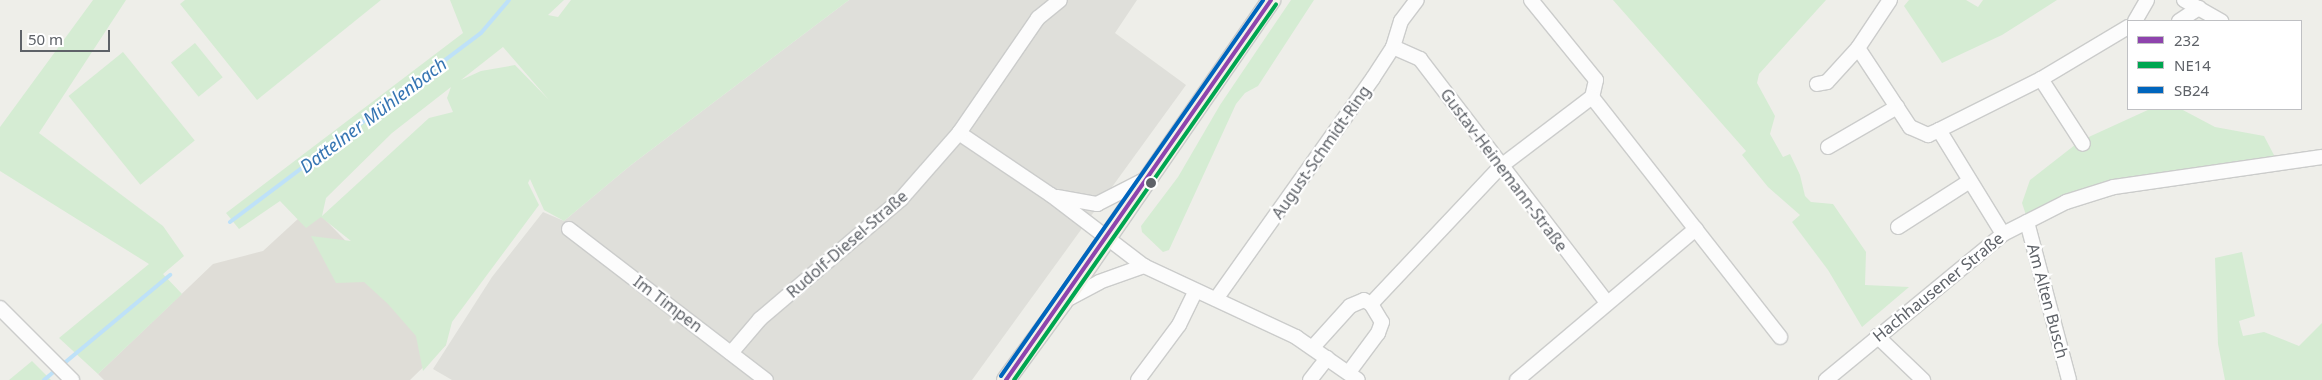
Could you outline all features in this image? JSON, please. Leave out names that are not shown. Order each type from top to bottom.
[{"type":"main road","points":[[1006,380],[1063,302],[1271,0]]},
{"type":"street","name":"Rudolf-Diesel-Straße","points":[[731,352],[760,319],[901,199],[959,133],[1038,18],[1060,0]]},
{"type":"street","name":"August-Schmidt-Ring","points":[[1216,299],[1393,47],[1400,21],[1417,0]]},
{"type":"street","points":[[1371,304],[1501,166],[1592,97],[1596,80],[1531,0]]},
{"type":"street","points":[[1817,84],[1828,82],[1858,48],[1890,0]]},
{"type":"street","points":[[2135,20],[2147,0]]},
{"type":"street","points":[[2184,0],[2219,20]]},
{"type":"street","points":[[2181,20],[2199,8]]},
{"type":"street","points":[[1858,48],[1910,127],[1928,135],[2041,79],[2127,27]]},
{"type":"street","name":"Gustav-Heinemann-Straße","points":[[1393,47],[1420,59],[1607,303]]},
{"type":"street","points":[[2041,79],[2083,144]]},
{"type":"street","points":[[1592,97],[1780,336]]},
{"type":"street","points":[[1828,147],[1897,107]]},
{"type":"street","points":[[1939,130],[2003,234]]},
{"type":"street","points":[[959,133],[1052,195],[1106,239],[1144,266],[1313,347],[1354,376],[1382,322],[1371,304],[1364,300],[1350,306],[1313,347]]},
{"type":"street","name":"Hachhausener Straße","points":[[1826,380],[2003,234],[2066,202],[2114,187],[2322,156]]},
{"type":"street","points":[[1052,195],[1097,204],[1150,176]]},
{"type":"street","points":[[1898,227],[1970,181]]},
{"type":"street","name":"Am Alten Busch","points":[[2027,222],[2068,380]]},
{"type":"street","name":"Im Timpen","points":[[569,229],[766,380]]},
{"type":"street","points":[[1518,380],[1696,229]]},
{"type":"street","points":[[1063,302],[1100,282],[1144,266]]},
{"type":"street","points":[[1138,380],[1179,324],[1195,292]]},
{"type":"street","points":[[0,308],[72,380]]},
{"type":"street","points":[[1877,336],[1923,380]]},
{"type":"street","points":[[1310,380],[1327,358]]},
{"type":"shaded area","points":[[849,0],[1137,0],[1115,33],[1186,85],[972,380],[452,380],[433,369],[492,277],[543,212],[564,221],[631,165]]},
{"type":"shaded area","points":[[312,206],[446,345],[410,380],[104,380],[98,374],[213,264],[263,251]]},
{"type":"green space","points":[[93,0],[126,0],[39,133],[163,226],[184,256],[163,274],[182,294],[98,374],[59,338],[149,264],[0,171],[0,127]]},
{"type":"green space","points":[[185,0],[381,0],[257,100],[180,4]]},
{"type":"green space","points":[[450,0],[564,0],[548,15],[558,17],[571,0],[849,0],[631,165],[564,221],[544,210],[530,179],[528,183],[539,205],[452,322],[446,345],[423,371],[416,336],[388,304],[364,282],[336,283],[311,236],[351,241],[321,217],[306,228],[280,201],[239,229],[226,213],[463,33]],"holes":[[[503,47],[549,100],[515,65],[481,71],[461,80]],[[451,87],[447,98],[453,112],[429,118],[322,216],[326,198],[392,133]]]},
{"type":"green space","points":[[1291,0],[1314,0],[1258,86],[1245,93],[1236,104],[1169,250],[1163,252],[1142,232],[1141,226],[1178,177],[1220,105]]},
{"type":"green space","points":[[1613,0],[1826,0],[1759,74],[1757,83],[1775,116],[1770,134],[1783,157],[1790,154],[1800,175],[1805,196],[1811,202],[1833,204],[1866,252],[1865,285],[1909,287],[1862,327],[1828,270],[1792,222],[1800,215],[1768,187],[1742,155],[1746,151]]},
{"type":"green space","points":[[1909,0],[1966,0],[1978,7],[1983,0],[2057,0],[2002,35],[1942,63],[1904,6]]},
{"type":"green space","points":[[195,43],[223,77],[199,97],[171,63]]},
{"type":"green space","points":[[123,52],[195,141],[140,185],[69,96]]},
{"type":"green space","points":[[2148,110],[2183,110],[2215,127],[2264,136],[2275,157],[2113,181],[2026,215],[2022,203],[2030,180],[2080,141]]},
{"type":"green space","points":[[2242,252],[2255,316],[2239,321],[2243,336],[2264,332],[2299,346],[2322,323],[2322,380],[2225,380],[2218,344],[2215,258]]},
{"type":"green space","points":[[32,361],[51,380],[9,380]]},
{"type":"waterway","name":"Dattelner Mühlenbach","points":[[230,222],[481,33],[509,0]]},
{"type":"waterway","name":"Dattelner Mühlenbach","points":[[62,365],[170,275]]},
{"type":"waterway","name":"Dattelner Mühlenbach","points":[[44,380],[57,369]]},
{"type":"transit line","name":"SB24","points":[[1001,376],[1263,0]]},
{"type":"transit line","name":"232","points":[[1006,380],[1271,0]]},
{"type":"transit line","name":"NE14","points":[[1014,380],[1276,4]]}]
